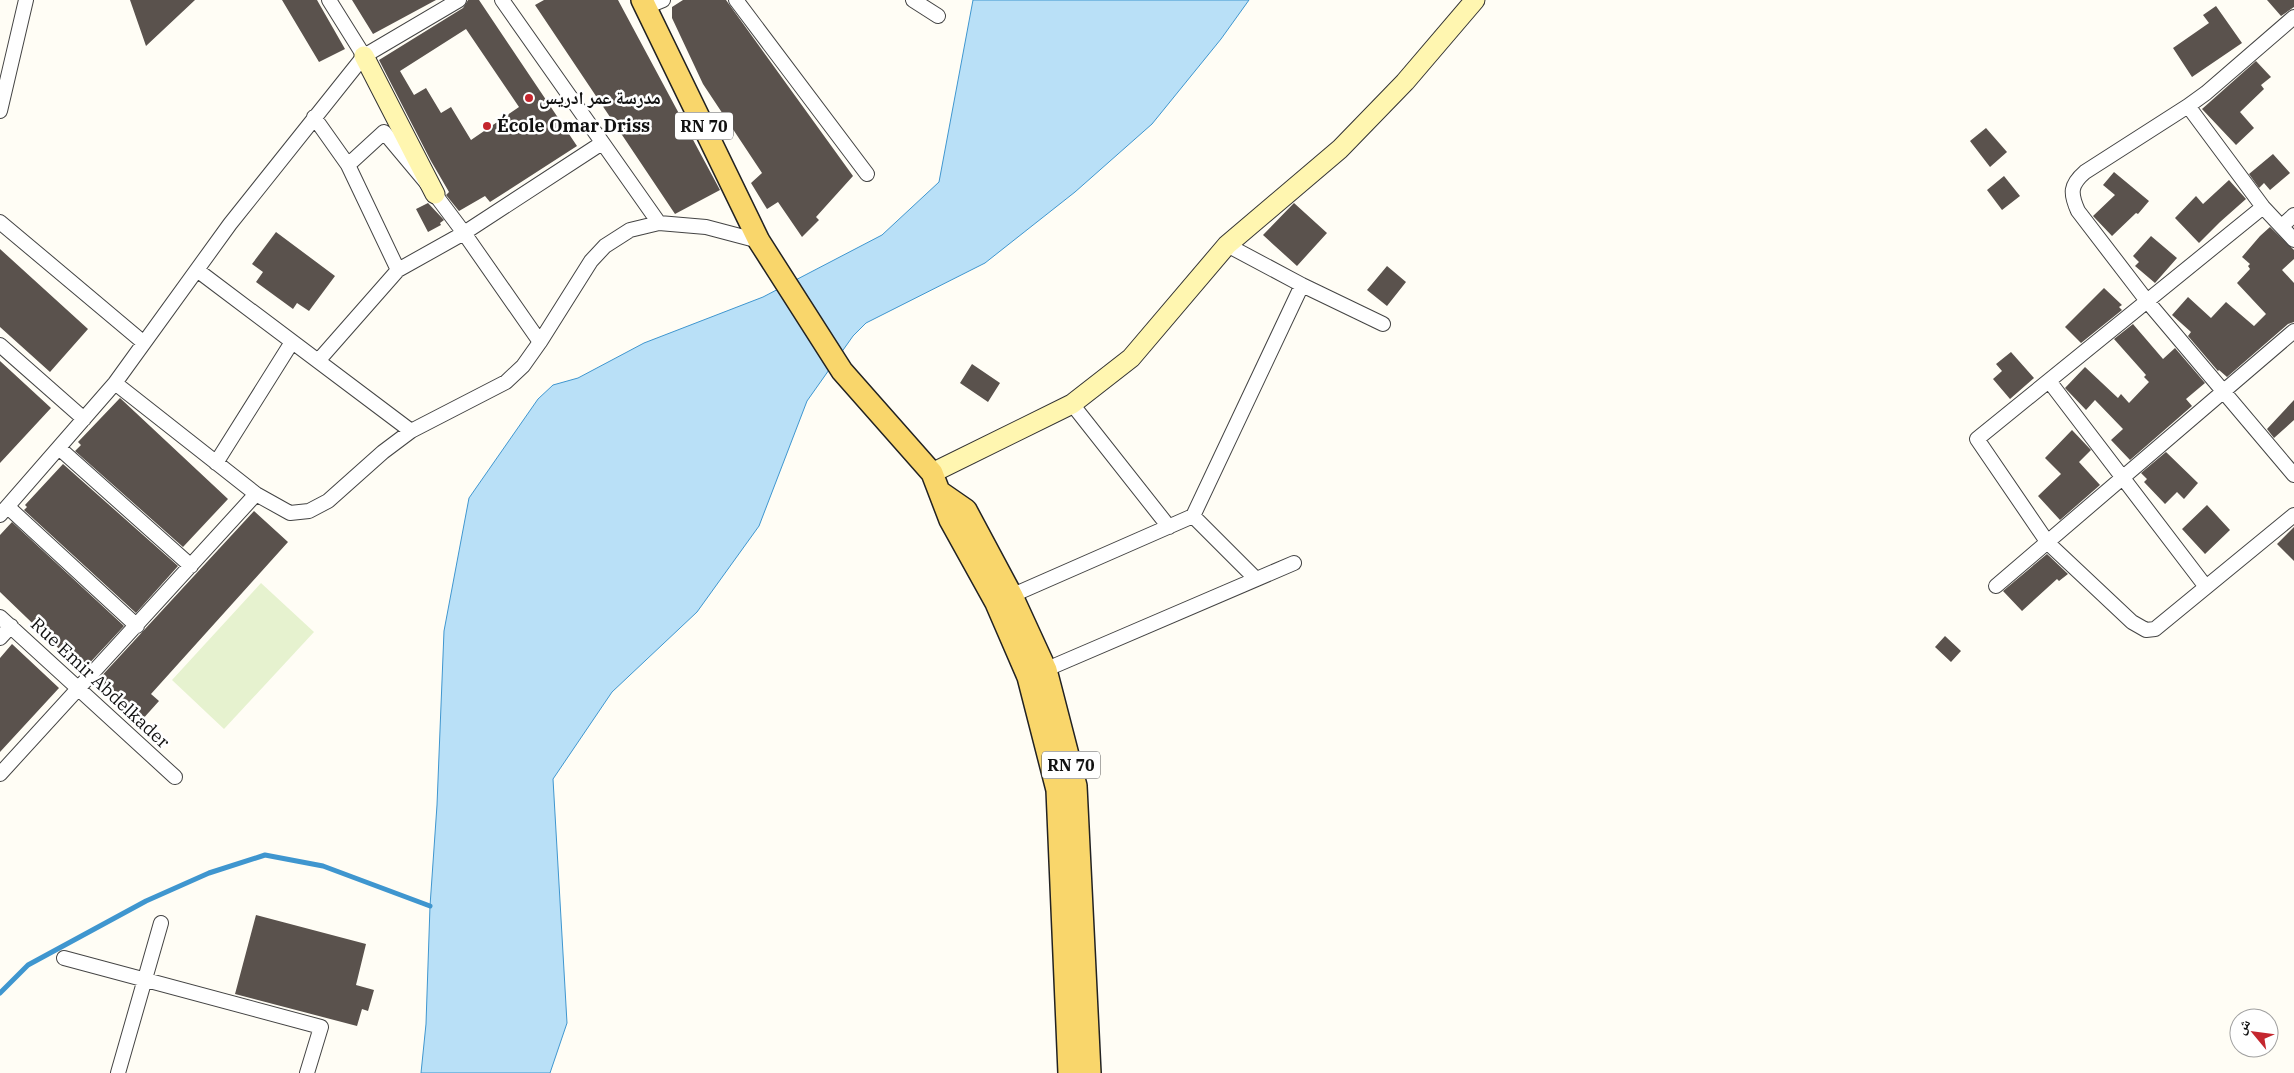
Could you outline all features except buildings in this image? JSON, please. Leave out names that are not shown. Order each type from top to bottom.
[{"type":"main road","points":[[936,483],[1072,404],[1131,358],[1227,245],[1340,149],[1405,82],[1475,0]]},
{"type":"main road","name":"RN 70","points":[[650,2],[763,247],[842,370],[936,483],[950,520],[1004,599],[1037,674],[1066,788],[1079,1067]]},
{"type":"main road","points":[[364,56],[435,194]]},
{"type":"street","points":[[329,0],[364,56]]},
{"type":"street","points":[[137,626],[4,511],[116,383],[230,224],[364,56],[459,0]]},
{"type":"street","points":[[736,0],[867,174]]},
{"type":"street","points":[[913,0],[938,16]]},
{"type":"street","points":[[509,2],[602,143],[659,223]]},
{"type":"street","points":[[0,111],[22,3]]},
{"type":"street","points":[[2294,17],[2206,93],[2085,172],[2076,180],[2072,198],[2078,211],[2147,302],[2294,475]]},
{"type":"street","points":[[2188,106],[2264,207],[2294,240]]},
{"type":"street","points":[[314,117],[348,165],[398,270]]},
{"type":"street","points":[[348,165],[384,132],[464,233],[540,342]]},
{"type":"street","points":[[318,361],[398,270],[464,233],[602,143]]},
{"type":"street","points":[[2264,207],[1977,439],[2048,542],[2132,622],[2146,630],[2155,628],[2294,516]]},
{"type":"street","points":[[2282,226],[2294,215]]},
{"type":"street","points":[[0,222],[144,343]]},
{"type":"street","points":[[116,383],[256,494],[290,513],[309,511],[328,501],[383,452],[411,431],[506,382],[524,366],[591,261],[600,251],[630,230],[659,223],[706,227],[763,247]]},
{"type":"street","points":[[1227,245],[1302,285],[1383,324]]},
{"type":"street","points":[[197,270],[411,431]]},
{"type":"street","points":[[1004,599],[1193,516],[1302,285]]},
{"type":"street","points":[[1996,586],[2294,331]]},
{"type":"street","points":[[216,463],[292,342]]},
{"type":"street","points":[[0,345],[84,419]]},
{"type":"street","points":[[2049,381],[2206,587]]},
{"type":"street","points":[[1072,404],[1169,527]]},
{"type":"street","points":[[59,448],[191,566]]},
{"type":"street","points":[[0,774],[79,690],[256,494]]},
{"type":"street","points":[[1193,516],[1256,579]]},
{"type":"street","points":[[1037,674],[1294,563]]},
{"type":"street","name":"Rue Emir Abdelkader","points":[[0,617],[175,777]]},
{"type":"street","points":[[0,638],[10,626]]},
{"type":"street","points":[[118,1073],[161,923]]},
{"type":"street","points":[[64,958],[320,1028],[308,1073]]},
{"type":"green space","points":[[261,583],[314,632],[224,729],[172,680]]},
{"type":"water","points":[[973,0],[1249,0],[1221,39],[1152,124],[1075,192],[985,263],[866,323],[853,336],[807,401],[759,526],[697,612],[612,692],[553,779],[567,1023],[550,1073],[421,1073],[426,1024],[444,631],[469,498],[538,399],[553,385],[578,378],[644,343],[763,297],[882,235],[939,182]]},
{"type":"waterway","points":[[0,993],[28,965],[146,901],[209,873],[265,855],[323,866],[430,906]]},
{"type":"place","name":"مدرسة عمر ادريس","points":[[529,98]]},
{"type":"place","name":"École Omar Driss","points":[[487,126]]}]
